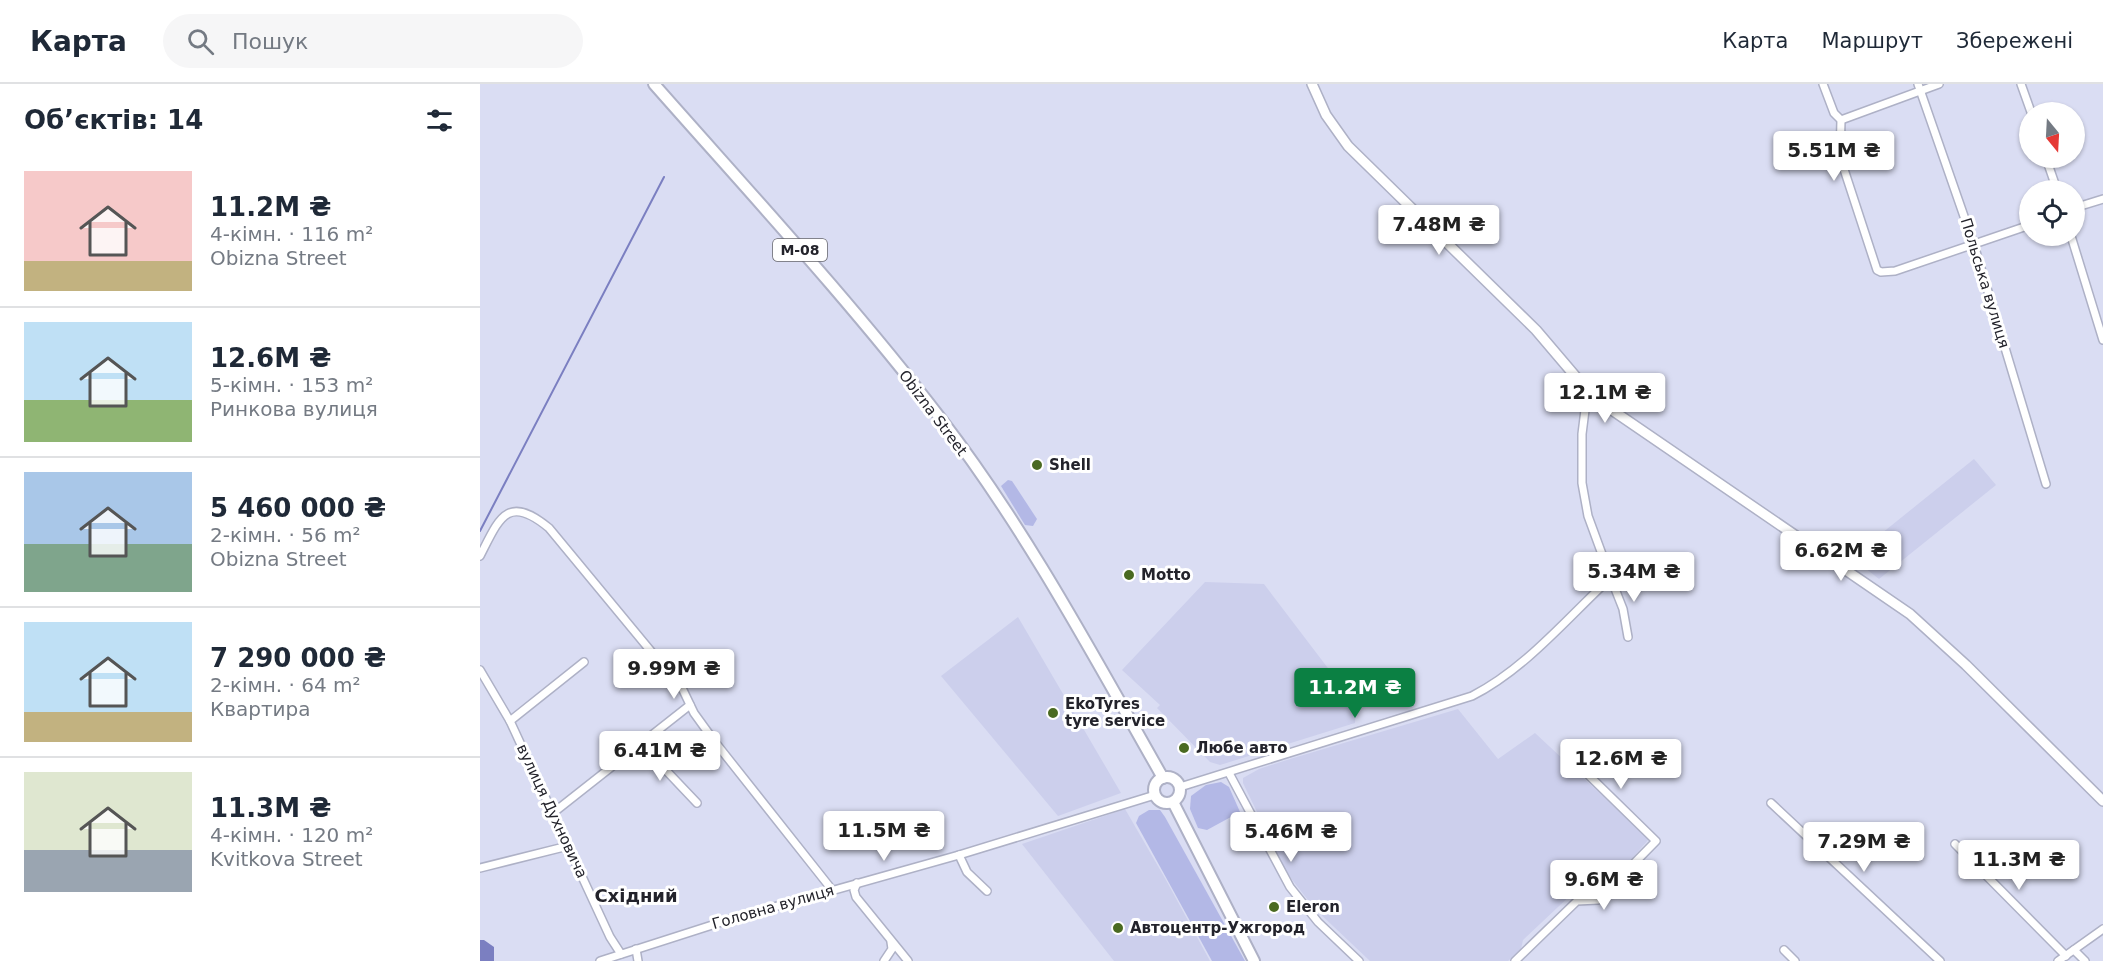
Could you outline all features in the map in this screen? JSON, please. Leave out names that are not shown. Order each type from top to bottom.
[{"type":"highway","name":"Obizna Street","points":[[654,84],[845,302],[941,420],[1027,543],[1069,610],[1163,778]]},
{"type":"highway","points":[[1172,777],[1180,787],[1179,796],[1173,802],[1164,803],[1155,795],[1154,787],[1163,778],[1172,777]]},
{"type":"highway","points":[[1173,802],[1254,961]]},
{"type":"main road","points":[[1312,84],[1326,115],[1347,146],[1536,330],[1597,401],[1910,614],[1966,665],[2103,801]]},
{"type":"street","points":[[1822,84],[1834,113],[1841,120],[1840,158],[1877,270],[1895,271],[2019,229]]},
{"type":"street","points":[[1841,120],[1919,87],[1939,84]]},
{"type":"street","points":[[2021,84],[2027,102]]},
{"type":"street","name":"Польська вулиця","points":[[1919,87],[1974,245],[2046,484]]},
{"type":"street","points":[[2085,205],[2103,199]]},
{"type":"street","points":[[2074,246],[2103,340]]},
{"type":"street","points":[[1597,401],[1585,410],[1582,434],[1582,483],[1588,516],[1623,609],[1628,637]]},
{"type":"street","points":[[480,556],[499,520],[505,514],[516,510],[526,512],[549,528],[683,690],[690,705],[715,742],[833,891]]},
{"type":"street","points":[[1180,787],[1456,701],[1490,687],[1522,661],[1610,576]]},
{"type":"street","points":[[510,721],[584,662]]},
{"type":"street","name":"вулиця Духновича","points":[[480,670],[510,721],[610,936],[621,954]]},
{"type":"street","points":[[553,813],[690,705]]},
{"type":"street","points":[[641,744],[697,803]]},
{"type":"street","points":[[1515,961],[1577,901],[1598,900],[1656,841],[1569,756]]},
{"type":"street","points":[[1229,772],[1290,887],[1318,922],[1359,961]]},
{"type":"street","name":"Головна вулиця","points":[[600,961],[731,919],[959,855],[1155,795]]},
{"type":"street","points":[[1771,803],[1940,961]]},
{"type":"street","points":[[1955,844],[2066,956]]},
{"type":"street","points":[[480,868],[568,846]]},
{"type":"street","points":[[959,855],[966,872],[987,891]]},
{"type":"street","points":[[857,883],[854,890],[856,897],[908,961]]},
{"type":"street","points":[[2058,961],[2103,929]]},
{"type":"street","points":[[884,961],[891,949],[890,940]]},
{"type":"street","points":[[636,949],[638,961]]},
{"type":"street","points":[[1784,950],[1795,961]]},
{"type":"street","points":[[2074,950],[2085,961]]},
{"type":"shaded area","points":[[1974,459],[1996,485],[1879,579],[1860,564],[1865,554],[1861,550]]},
{"type":"shaded area","points":[[1008,480],[1012,481],[1037,519],[1033,526],[1025,525],[1001,486]]},
{"type":"shaded area","points":[[1205,582],[1264,584],[1356,705],[1355,723],[1220,765],[1210,762],[1157,708],[1160,705],[1122,670]]},
{"type":"shaded area","points":[[1018,617],[1121,793],[1058,816],[941,676]]},
{"type":"shaded area","points":[[1458,709],[1498,759],[1535,733],[1649,839],[1607,887],[1591,876],[1523,940],[1521,949],[1508,961],[1370,961],[1315,909],[1286,872],[1243,783],[1243,778],[1259,769],[1290,759]]},
{"type":"shaded area","points":[[1221,782],[1229,787],[1240,812],[1207,830],[1198,828],[1190,809],[1191,796],[1206,785]]},
{"type":"shaded area","points":[[1125,809],[1210,961],[1114,961],[1022,844]]},
{"type":"shaded area","points":[[1149,810],[1160,810],[1165,817],[1245,961],[1212,961],[1136,823],[1139,816]]},
{"type":"shaded area","points":[[480,940],[494,947],[494,961],[480,961]]},
{"type":"waterway","points":[[480,531],[664,177]]},
{"type":"place","name":"Shell","points":[[1037,465]]},
{"type":"place","name":"Motto","points":[[1129,575]]},
{"type":"place","name":"EkoTyres tyre service","points":[[1053,713]]},
{"type":"place","name":"Любе авто","points":[[1184,748]]},
{"type":"place","name":"Eleron","points":[[1274,907]]},
{"type":"place","name":"Автоцентр-Ужгород","points":[[1118,928]]},
{"type":"district","name":"Східний","points":[[636,895]]}]
